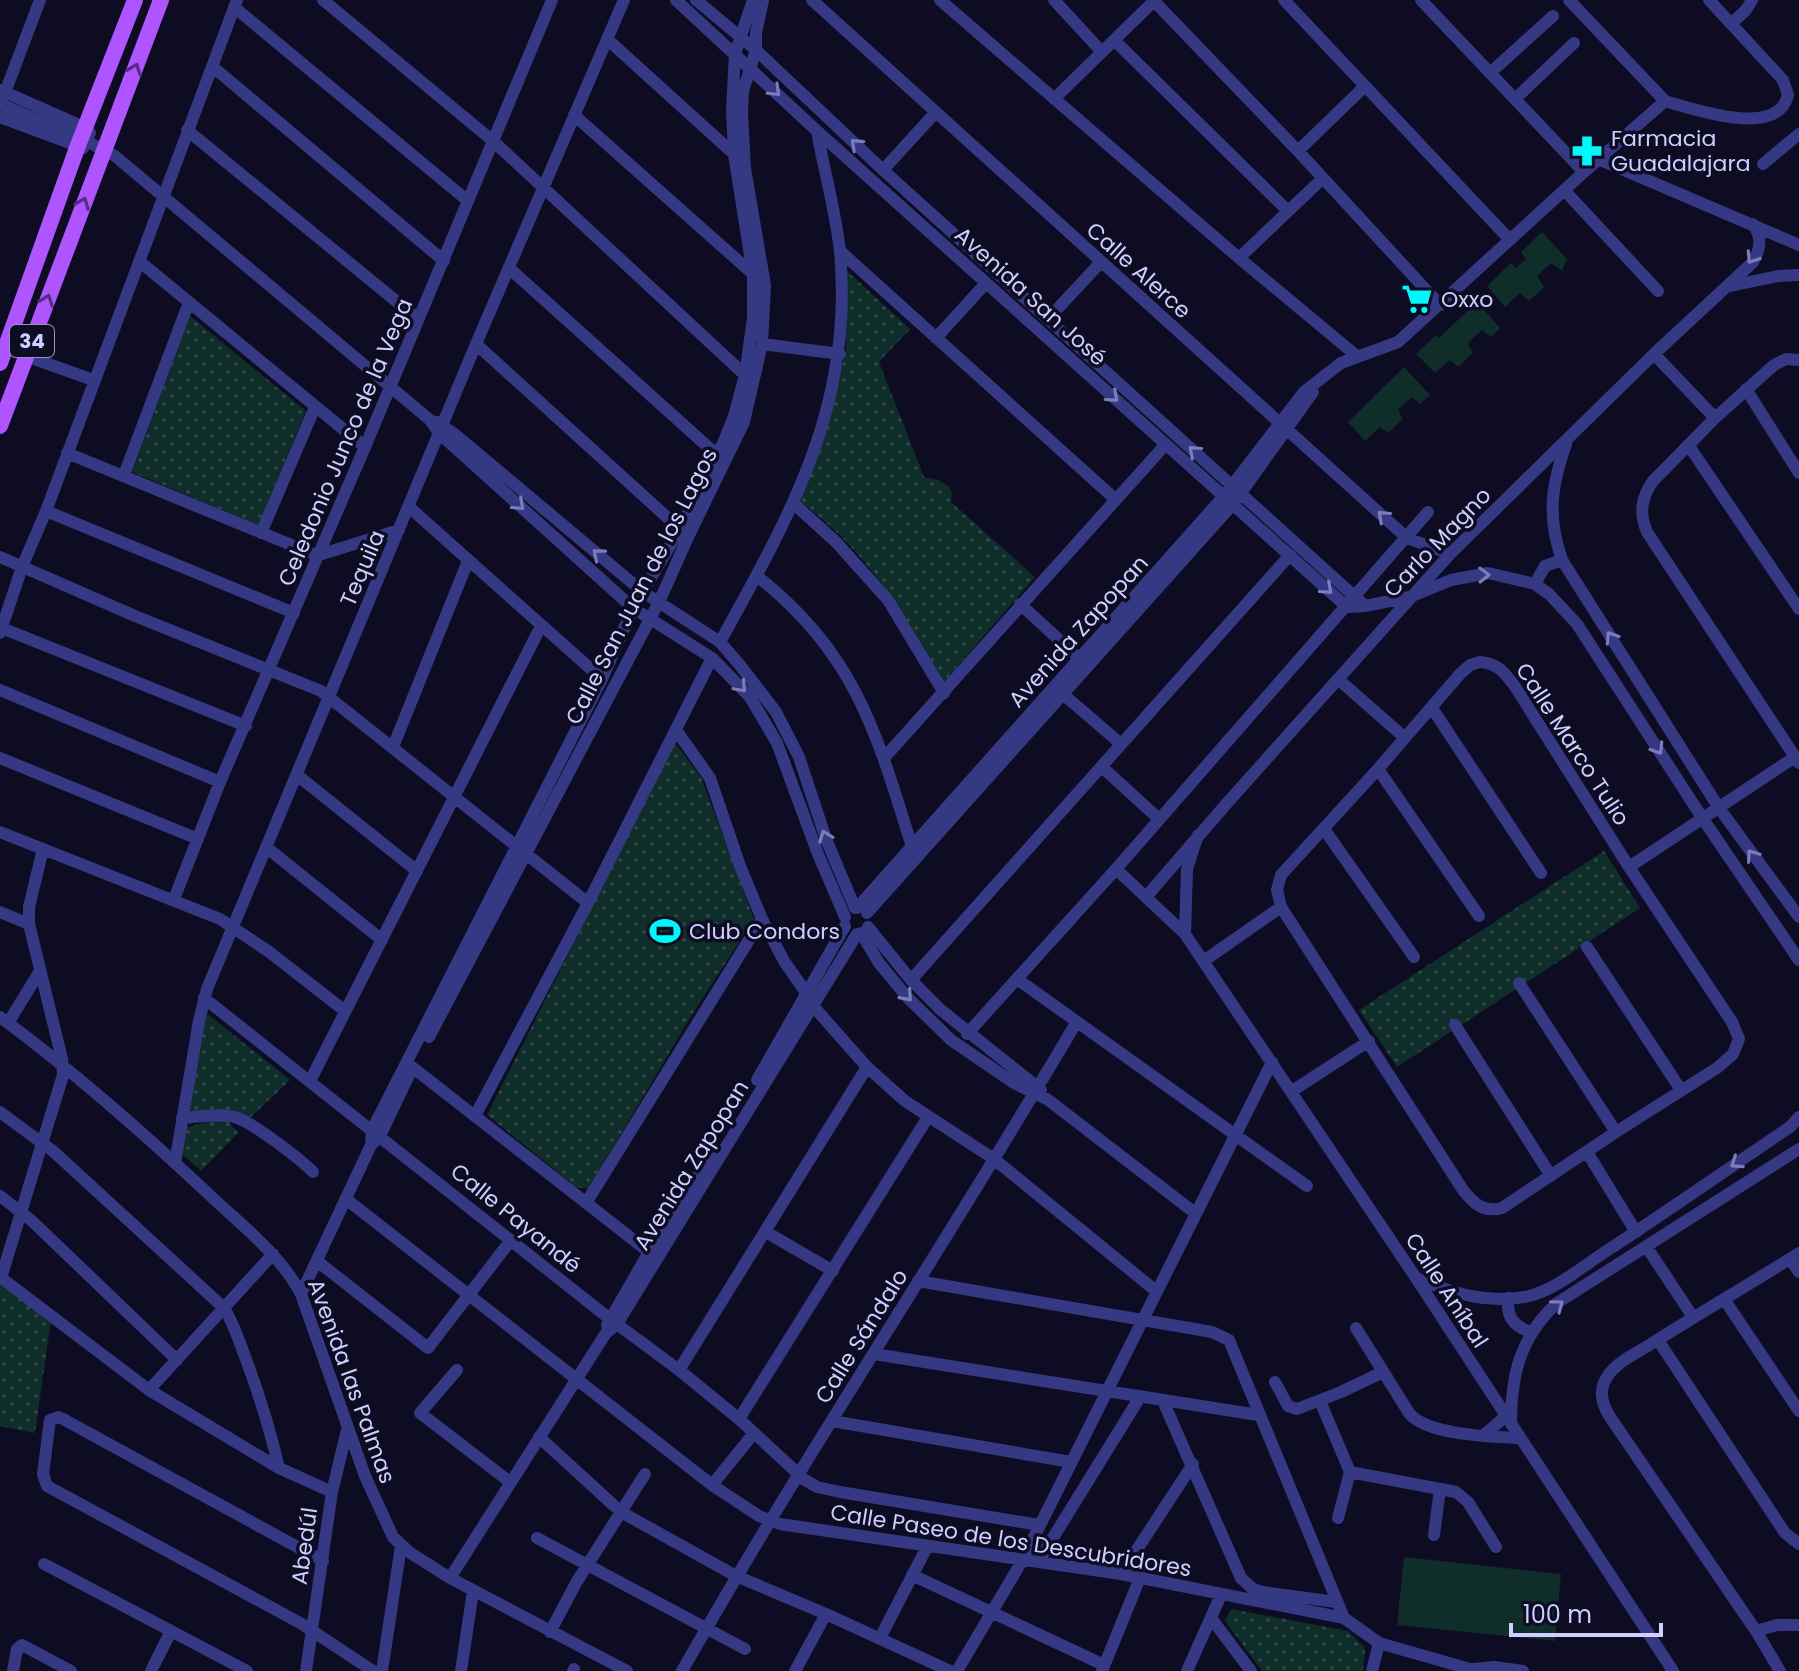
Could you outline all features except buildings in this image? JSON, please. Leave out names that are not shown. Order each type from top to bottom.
[{"type":"main road","name":"34","points":[[0,363],[81,138],[135,0]]},
{"type":"main road","name":"34","points":[[0,426],[161,0]]},
{"type":"street","points":[[40,0],[1,97],[103,150],[163,195],[442,430],[643,592],[720,642],[757,686],[799,757],[857,921],[911,980],[967,1034],[1195,1213]]},
{"type":"street","points":[[323,0],[493,141],[745,375]]},
{"type":"street","name":"Celedonio Junco de la Vega","points":[[174,899],[220,782],[444,261],[552,0]]},
{"type":"street","name":"Tequila","points":[[175,1163],[204,998],[476,344],[624,0]]},
{"type":"street","name":"Avenida San José","points":[[676,0],[1166,444],[1233,495],[1290,555],[1356,603]]},
{"type":"street","name":"Avenida San José","points":[[696,0],[756,50],[1048,319],[1233,495],[1356,603]]},
{"type":"street","name":"Calle San Juan de los Lagos","points":[[374,1137],[521,851],[633,608],[680,529],[734,416],[745,375],[753,318],[753,274],[734,154],[732,110],[735,54],[753,0]]},
{"type":"street","name":"Calle San Juan de los Lagos","points":[[301,1294],[374,1137],[521,851],[659,602],[744,422],[762,344],[765,285],[743,148],[743,91],[756,50],[763,0]]},
{"type":"street","name":"Calle Alerce","points":[[812,0],[1407,538],[1450,554]]},
{"type":"street","points":[[940,0],[1358,357]]},
{"type":"street","points":[[1054,0],[1101,51]]},
{"type":"street","points":[[1054,99],[1153,0],[1440,305]]},
{"type":"street","points":[[1284,0],[1510,240]]},
{"type":"street","points":[[1421,0],[1584,172]]},
{"type":"street","points":[[1569,0],[1665,101],[1716,115],[1770,116],[1782,108],[1788,95],[1783,80],[1709,0]]},
{"type":"street","points":[[1732,23],[1752,0]]},
{"type":"street","points":[[246,726],[1,631],[22,567],[46,511],[236,4],[468,201]]},
{"type":"street","points":[[1490,73],[1553,16]]},
{"type":"street","points":[[607,39],[734,154]]},
{"type":"street","points":[[1114,40],[1288,211]]},
{"type":"street","points":[[1515,99],[1574,43]]},
{"type":"street","points":[[213,67],[444,261]]},
{"type":"street","points":[[1298,151],[1364,87]]},
{"type":"street","name":"Avenida Zapopan","points":[[857,921],[1064,695],[1233,495],[1304,392],[1341,363],[1398,342],[1665,101]]},
{"type":"street","points":[[883,170],[935,113]]},
{"type":"street","points":[[574,115],[753,274]]},
{"type":"street","points":[[0,117],[81,138]]},
{"type":"street","points":[[187,130],[418,319]]},
{"type":"street","points":[[720,642],[793,503],[821,434],[840,354],[840,251],[817,131]]},
{"type":"street","points":[[1763,164],[1799,134]]},
{"type":"street","points":[[1598,159],[1799,245]]},
{"type":"street","points":[[1239,258],[1323,178]]},
{"type":"street","points":[[1564,190],[1658,291]]},
{"type":"street","points":[[925,227],[933,216]]},
{"type":"street","name":"Carlo Magno","points":[[1146,897],[1450,554],[1654,354],[1753,262],[1760,250],[1759,234],[1753,224]]},
{"type":"street","points":[[840,251],[1115,499]]},
{"type":"street","points":[[139,261],[365,447]]},
{"type":"street","points":[[1048,319],[1101,262]]},
{"type":"street","points":[[509,268],[717,455]]},
{"type":"street","points":[[1727,287],[1778,276],[1799,275]]},
{"type":"street","points":[[936,338],[986,283]]},
{"type":"street","points":[[124,475],[189,302]]},
{"type":"street","points":[[476,344],[680,529]]},
{"type":"street","points":[[762,344],[840,354]]},
{"type":"street","points":[[1654,354],[1715,418]]},
{"type":"street","points":[[26,356],[93,380]]},
{"type":"street","points":[[1629,867],[1797,760],[1647,532],[1642,521],[1642,506],[1653,481],[1746,389],[1774,365],[1786,359],[1799,360]]},
{"type":"street","points":[[1746,389],[1799,473]]},
{"type":"street","points":[[261,533],[315,407]]},
{"type":"street","points":[[442,430],[633,608],[712,658],[750,697],[777,743],[818,854],[879,963],[938,1029],[1036,1090]]},
{"type":"street","points":[[1567,442],[1554,476],[1551,505],[1553,535],[1562,560],[1719,808],[1799,917]]},
{"type":"street","points":[[884,758],[1166,444]]},
{"type":"street","points":[[1689,446],[1799,609]]},
{"type":"street","points":[[67,453],[319,555],[399,530]]},
{"type":"street","name":"Avenida Zapopan","points":[[450,1578],[606,1333],[857,921],[912,847],[1080,659],[1233,495]]},
{"type":"street","points":[[793,503],[836,542],[888,600],[944,693]]},
{"type":"street","points":[[409,507],[602,679]]},
{"type":"street","points":[[46,511],[294,613]]},
{"type":"street","points":[[967,1034],[1356,603],[1428,512]]},
{"type":"street","points":[[911,980],[1290,555]]},
{"type":"street","points":[[0,557],[329,696],[588,903]]},
{"type":"street","points":[[1535,584],[1545,566],[1562,560]]},
{"type":"street","points":[[393,747],[468,561]]},
{"type":"street","points":[[1356,603],[1410,597],[1451,580],[1488,573],[1535,584],[1549,594],[1577,624],[1799,960]]},
{"type":"street","points":[[757,576],[779,593],[809,624],[844,669],[860,698],[884,758],[912,847]]},
{"type":"street","points":[[1020,604],[1080,659]]},
{"type":"street","points":[[310,1081],[541,626]]},
{"type":"street","points":[[475,1116],[588,903],[712,658]]},
{"type":"street","name":"Calle Marco Tulio","points":[[1279,902],[1281,875],[1460,674],[1470,665],[1490,662],[1516,688],[1738,1033],[1738,1046],[1727,1061],[1681,1090]]},
{"type":"street","points":[[1338,679],[1404,737]]},
{"type":"street","points":[[0,690],[220,782]]},
{"type":"street","points":[[1064,695],[1121,744]]},
{"type":"street","points":[[1432,708],[1541,873]]},
{"type":"street","points":[[676,730],[710,778],[740,866],[784,961],[810,1000],[867,1067],[905,1101],[994,1159],[1156,1291]]},
{"type":"street","points":[[0,758],[198,839]]},
{"type":"street","points":[[1102,767],[1159,819]]},
{"type":"street","points":[[1378,769],[1479,916]]},
{"type":"street","points":[[297,775],[417,871]]},
{"type":"street","points":[[1324,829],[1414,957]]},
{"type":"street","points":[[0,832],[212,915],[233,927],[345,1011]]},
{"type":"street","points":[[1185,934],[1184,887],[1198,835]]},
{"type":"street","points":[[266,847],[382,940]]},
{"type":"street","points":[[43,849],[29,907],[29,924],[63,1066],[61,1083],[1,1278],[149,1390],[279,1468],[332,1492]]},
{"type":"street","name":"Calle Aníbal","points":[[1116,869],[1185,934],[1205,960],[1673,1671]]},
{"type":"street","points":[[1205,960],[1279,902],[1463,1190],[1470,1200],[1486,1210],[1502,1208],[1681,1090],[1587,947]]},
{"type":"street","points":[[0,912],[29,924]]},
{"type":"street","points":[[586,1203],[762,919]]},
{"type":"street","points":[[4,1020],[40,971]]},
{"type":"street","points":[[1017,979],[1307,1186]]},
{"type":"street","points":[[1519,983],[1616,1132]]},
{"type":"street","name":"Calle Payandé","points":[[204,998],[310,1081],[374,1137],[679,1370],[817,1487],[1039,1525]]},
{"type":"street","name":"Avenida Zapopan","points":[[613,1321],[649,1252],[810,1000]]},
{"type":"street","name":"Avenida las Palmas","points":[[4,1020],[63,1066],[175,1163],[273,1254],[293,1278],[387,1528],[401,1546],[473,1591],[627,1671]]},
{"type":"street","name":"Calle Sándalo","points":[[682,1671],[768,1521],[1076,1023]]},
{"type":"street","points":[[1455,1025],[1551,1176]]},
{"type":"street","points":[[1292,1091],[1369,1041]]},
{"type":"street","points":[[957,1671],[1022,1561],[1272,1062]]},
{"type":"street","points":[[412,1067],[649,1252]]},
{"type":"street","points":[[679,1370],[867,1067]]},
{"type":"street","points":[[0,1112],[42,1142],[224,1308],[254,1379],[271,1430],[279,1468]]},
{"type":"street","points":[[182,1118],[231,1116],[245,1121],[292,1153],[313,1172]]},
{"type":"street","points":[[739,1419],[928,1117]]},
{"type":"street","points":[[1416,1278],[1485,1300],[1530,1296],[1636,1232],[1790,1127],[1799,1117]]},
{"type":"street","points":[[1484,1435],[1508,1420],[1519,1358],[1531,1332],[1557,1303],[1799,1149]]},
{"type":"street","points":[[1587,1152],[1636,1232]]},
{"type":"street","points":[[0,1196],[22,1213],[177,1360]]},
{"type":"street","points":[[346,1199],[712,1485],[768,1521]]},
{"type":"street","points":[[766,1232],[833,1271]]},
{"type":"street","points":[[317,1261],[428,1348],[511,1240]]},
{"type":"street","points":[[1646,1246],[1693,1317]]},
{"type":"street","points":[[149,1390],[273,1254]]},
{"type":"street","points":[[1775,1668],[1756,1631],[1610,1417],[1601,1393],[1611,1372],[1693,1317],[1794,1256],[1799,1272]]},
{"type":"street","points":[[918,1281],[1142,1318],[1212,1332],[1229,1340],[1344,1618]]},
{"type":"street","points":[[1509,1298],[1508,1310],[1512,1320],[1531,1332]]},
{"type":"street","points":[[1724,1299],[1799,1411]]},
{"type":"street","points":[[1356,1328],[1409,1413],[1419,1423],[1519,1438]]},
{"type":"street","points":[[1658,1340],[1785,1533],[1799,1544]]},
{"type":"street","points":[[874,1354],[1258,1415]]},
{"type":"street","points":[[457,1370],[420,1413],[510,1482]]},
{"type":"street","points":[[1275,1382],[1291,1409],[1320,1401],[1383,1372]]},
{"type":"street","points":[[1038,1562],[1140,1397]]},
{"type":"street","points":[[1163,1401],[1241,1578],[1253,1589],[1263,1592],[1336,1602]]},
{"type":"street","points":[[1320,1401],[1350,1472],[1338,1518]]},
{"type":"street","points":[[323,1561],[63,1419],[54,1418],[48,1425],[43,1474],[44,1482],[52,1489],[312,1631],[373,1671]]},
{"type":"street","points":[[832,1421],[1071,1462]]},
{"type":"street","name":"Abedúl","points":[[306,1671],[332,1492],[347,1428]]},
{"type":"street","points":[[712,1485],[754,1433]]},
{"type":"street","points":[[539,1437],[621,1512],[736,1576],[950,1671]]},
{"type":"street","points":[[1121,1574],[1193,1464]]},
{"type":"street","points":[[1350,1472],[1456,1492],[1465,1498],[1496,1547]]},
{"type":"street","points":[[550,1632],[586,1566],[645,1474]]},
{"type":"street","points":[[1434,1535],[1440,1489]]},
{"type":"street","name":"Calle Paseo de los Descubridores","points":[[768,1521],[1121,1574],[1344,1618],[1379,1643],[1442,1665],[1475,1670],[1494,1667],[1523,1671]]},
{"type":"street","points":[[537,1538],[745,1649]]},
{"type":"street","points":[[382,1671],[401,1546]]},
{"type":"street","points":[[880,1638],[927,1547]]},
{"type":"street","points":[[44,1564],[247,1671]]},
{"type":"street","points":[[912,1575],[1103,1668],[1140,1578]]},
{"type":"street","points":[[461,1671],[473,1591]]},
{"type":"street","points":[[1187,1671],[1221,1595]]},
{"type":"street","points":[[795,1671],[826,1614]]},
{"type":"street","points":[[1211,1618],[1251,1671]]},
{"type":"street","points":[[1756,1631],[1777,1625],[1799,1625]]},
{"type":"street","points":[[151,1671],[171,1631]]},
{"type":"street","points":[[1118,1634],[1133,1640]]},
{"type":"street","points":[[1372,1671],[1379,1643]]},
{"type":"street","points":[[13,1671],[20,1646],[71,1671]]},
{"type":"green space","points":[[1542,232],[1567,259],[1562,271],[1551,263],[1537,276],[1544,287],[1529,301],[1520,293],[1505,307],[1487,286],[1511,263],[1516,268],[1526,259],[1521,252]]},
{"type":"green space","points":[[847,271],[910,329],[879,362],[924,477],[948,486],[952,492],[951,502],[1035,577],[944,682],[914,631],[863,560],[798,500],[822,443],[846,350]]},
{"type":"green space","points":[[1477,302],[1500,328],[1491,337],[1482,330],[1468,343],[1473,353],[1458,367],[1450,360],[1435,373],[1416,354],[1436,335],[1439,338]]},
{"type":"green space","points":[[190,316],[306,411],[258,525],[132,472]]},
{"type":"green space","points":[[1404,367],[1430,395],[1420,404],[1412,397],[1398,410],[1403,419],[1388,433],[1380,427],[1365,441],[1348,422]]},
{"type":"green space","points":[[675,743],[701,777],[754,919],[693,1013],[588,1189],[576,1187],[487,1115]]},
{"type":"green space","points":[[1604,851],[1640,908],[1397,1067],[1359,1010]]},
{"type":"green space","points":[[203,1014],[209,1015],[290,1080],[250,1118],[231,1111],[196,1115],[190,1109]]},
{"type":"green space","points":[[227,1120],[238,1133],[201,1171],[182,1154],[185,1128]]},
{"type":"green space","points":[[0,1285],[51,1320],[35,1433],[0,1426]]},
{"type":"green space","points":[[1404,1557],[1561,1574],[1555,1641],[1397,1625]]},
{"type":"green space","points":[[1231,1609],[1348,1631],[1365,1648],[1363,1671],[1262,1671],[1225,1621]]},
{"type":"place","name":"Farmacia Guadalajara","points":[[1587,151]]},
{"type":"place","name":"Oxxo","points":[[1417,299]]},
{"type":"place","name":"Club Condors","points":[[665,931]]}]
